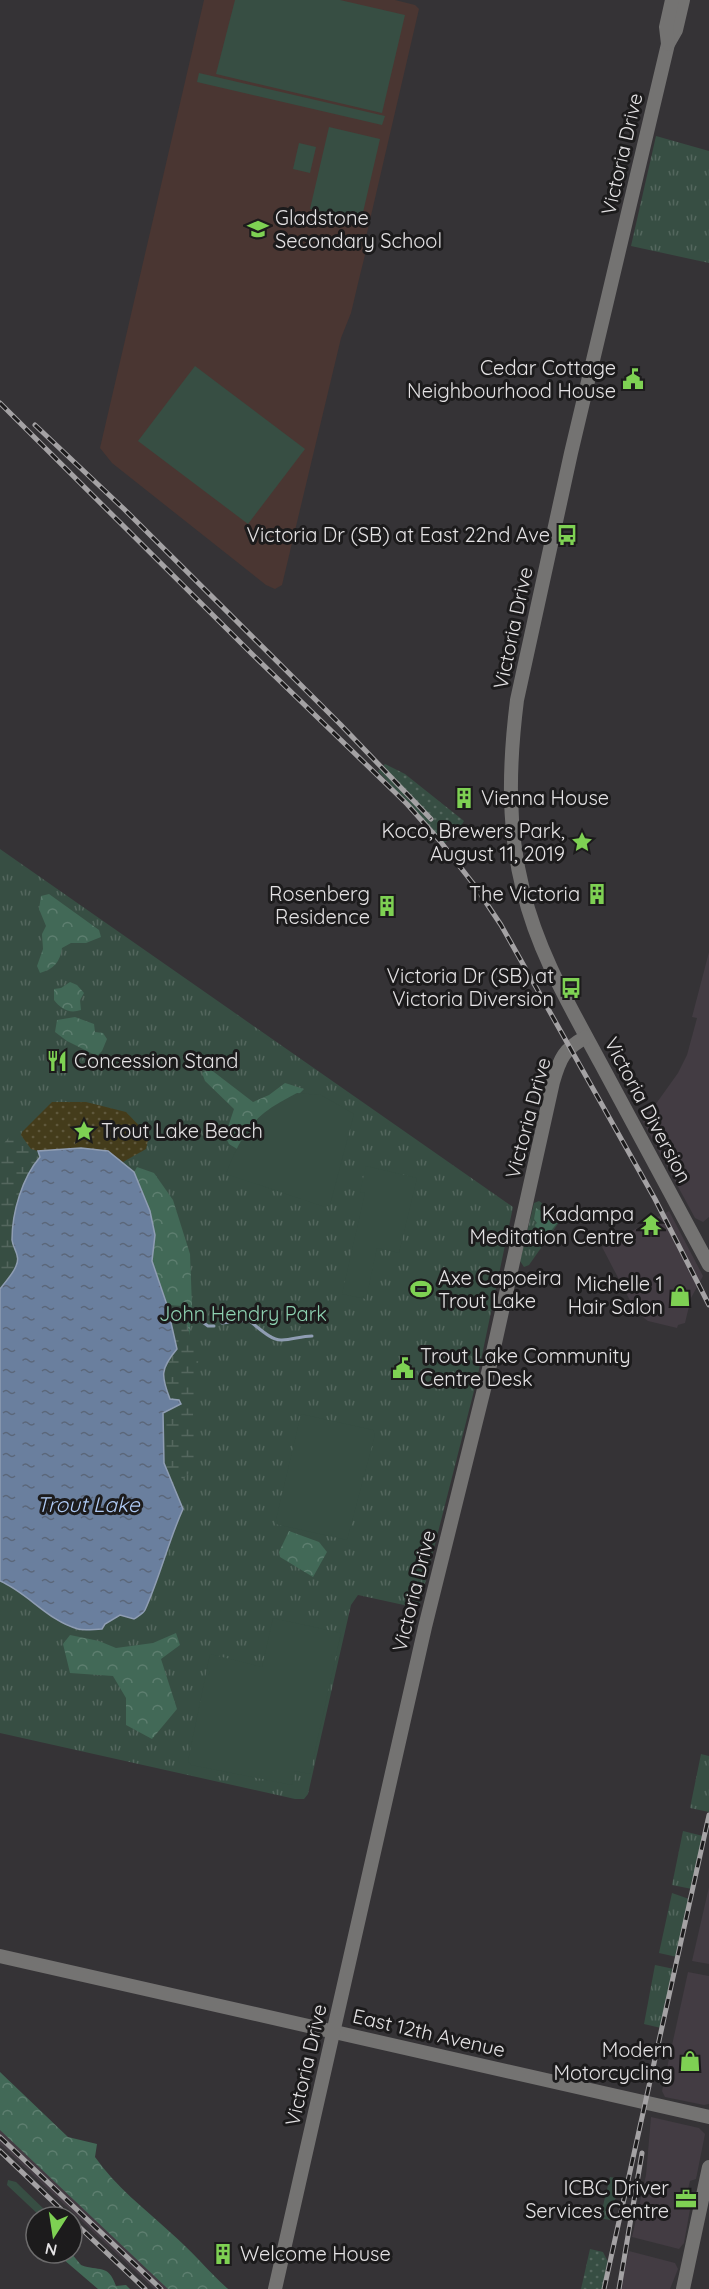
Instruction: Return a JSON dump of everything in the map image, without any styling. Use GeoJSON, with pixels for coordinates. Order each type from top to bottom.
{"type":"FeatureCollection","features":[{"type":"Feature","properties":{"kind":"street","name":"Victoria Drive"},"geometry":{"type":"LineString","coordinates":[[668,44],[666,27],[672,0]]}},
{"type":"Feature","properties":{"kind":"street","name":"Victoria Drive"},"geometry":{"type":"LineString","coordinates":[[275,2289],[429,1606],[493,1350],[553,1082],[563,1056],[573,1045],[586,1037],[550,968],[522,890],[511,805],[512,739],[517,700],[571,453],[668,44],[676,30],[683,0]]}},
{"type":"Feature","properties":{"kind":"street","name":"Victoria Diversion"},"geometry":{"type":"LineString","coordinates":[[586,1037],[709,1265]]}},
{"type":"Feature","properties":{"kind":"street","name":"East 12th Avenue"},"geometry":{"type":"LineString","coordinates":[[0,1956],[709,2117]]}},
{"type":"Feature","properties":{"kind":"street"},"geometry":{"type":"LineString","coordinates":[[683,2289],[709,2167]]}},
{"type":"Feature","properties":{"kind":"shaded area","name":"Gladstone Secondary School"},"geometry":{"type":"Polygon","coordinates":[[[204,0],[395,0],[415,5],[419,9],[363,250],[365,255],[351,313],[341,338],[282,585],[275,589],[266,585],[112,463],[100,448],[204,0]]]}},
{"type":"Feature","properties":{"kind":"shaded area"},"geometry":{"type":"Polygon","coordinates":[[[709,952],[709,1217],[703,1222],[695,1218],[643,1122],[678,1073],[687,1055],[697,1018],[692,1017],[709,952]]]}},
{"type":"Feature","properties":{"kind":"shaded area"},"geometry":{"type":"Polygon","coordinates":[[[669,1211],[703,1276],[691,1298],[685,1323],[678,1325],[677,1328],[648,1321],[636,1312],[602,1247],[669,1211]]]}},
{"type":"Feature","properties":{"kind":"shaded area"},"geometry":{"type":"Polygon","coordinates":[[[709,1887],[709,1964],[692,1961],[709,1887]]]}},
{"type":"Feature","properties":{"kind":"shaded area"},"geometry":{"type":"Polygon","coordinates":[[[688,1972],[709,1976],[709,2104],[704,2105],[665,2097],[662,2091],[688,1972]]]}},
{"type":"Feature","properties":{"kind":"shaded area"},"geometry":{"type":"Polygon","coordinates":[[[651,2117],[699,2128],[705,2134],[696,2179],[690,2181],[688,2189],[693,2193],[684,2243],[679,2249],[632,2237],[646,2175],[651,2117]]]}},
{"type":"Feature","properties":{"kind":"shaded area"},"geometry":{"type":"Polygon","coordinates":[[[0,2128],[83,2205],[65,2205],[0,2144],[0,2128]]]}},
{"type":"Feature","properties":{"kind":"shaded area"},"geometry":{"type":"Polygon","coordinates":[[[84,2206],[173,2289],[154,2289],[84,2223],[84,2206]]]}},
{"type":"Feature","properties":{"kind":"shaded area"},"geometry":{"type":"Polygon","coordinates":[[[629,2251],[675,2263],[678,2269],[670,2289],[620,2289],[629,2251]]]}},
{"type":"Feature","properties":{"kind":"green space"},"geometry":{"type":"Polygon","coordinates":[[[235,0],[340,0],[405,15],[382,113],[216,74],[235,0]]]}},
{"type":"Feature","properties":{"kind":"green space"},"geometry":{"type":"Polygon","coordinates":[[[199,73],[385,116],[382,125],[197,82],[199,73]]]}},
{"type":"Feature","properties":{"kind":"green space"},"geometry":{"type":"Polygon","coordinates":[[[329,127],[380,139],[361,221],[310,209],[329,127]]]}},
{"type":"Feature","properties":{"kind":"green space"},"geometry":{"type":"Polygon","coordinates":[[[656,136],[709,151],[709,263],[631,246],[656,136]]]}},
{"type":"Feature","properties":{"kind":"green space"},"geometry":{"type":"Polygon","coordinates":[[[299,143],[316,147],[310,173],[293,169],[299,143]]]}},
{"type":"Feature","properties":{"kind":"green space"},"geometry":{"type":"Polygon","coordinates":[[[195,366],[305,449],[248,524],[138,441],[195,366]]]}},
{"type":"Feature","properties":{"kind":"green space"},"geometry":{"type":"Polygon","coordinates":[[[385,764],[405,774],[464,821],[455,836],[444,843],[378,771],[385,764]]]}},
{"type":"Feature","properties":{"kind":"green space","name":"John Hendry Park"},"geometry":{"type":"Polygon","coordinates":[[[0,849],[513,1207],[477,1379],[420,1603],[413,1607],[358,1595],[351,1605],[308,1794],[304,1799],[295,1799],[0,1733],[0,849]]]}},
{"type":"Feature","properties":{"kind":"green space"},"geometry":{"type":"Polygon","coordinates":[[[49,894],[99,930],[101,937],[86,943],[71,943],[62,948],[56,964],[40,973],[37,966],[43,949],[42,934],[46,926],[39,909],[41,896],[49,894]]]}},
{"type":"Feature","properties":{"kind":"green space"},"geometry":{"type":"Polygon","coordinates":[[[70,982],[77,985],[84,993],[80,1000],[81,1010],[66,1010],[54,1000],[54,989],[61,988],[70,982]]]}},
{"type":"Feature","properties":{"kind":"green space"},"geometry":{"type":"Polygon","coordinates":[[[75,1017],[94,1024],[95,1032],[103,1033],[107,1039],[97,1056],[67,1041],[55,1032],[57,1020],[75,1017]]]}},
{"type":"Feature","properties":{"kind":"green space"},"geometry":{"type":"Polygon","coordinates":[[[210,1069],[253,1102],[269,1095],[285,1083],[304,1089],[242,1152],[229,1144],[225,1136],[234,1109],[205,1081],[202,1073],[210,1069]]]}},
{"type":"Feature","properties":{"kind":"green space"},"geometry":{"type":"Polygon","coordinates":[[[297,1093],[321,1095],[354,1114],[330,1205],[325,1207],[226,1174],[246,1133],[257,1119],[297,1093]]]}},
{"type":"Feature","properties":{"kind":"green space"},"geometry":{"type":"Polygon","coordinates":[[[21,1135],[31,1149],[38,1151],[40,1157],[30,1169],[12,1242],[18,1255],[17,1265],[0,1289],[0,1148],[10,1136],[21,1135]]]}},
{"type":"Feature","properties":{"kind":"green space"},"geometry":{"type":"Polygon","coordinates":[[[366,1166],[417,1178],[399,1253],[377,1248],[366,1299],[342,1294],[365,1193],[360,1192],[366,1166]]]}},
{"type":"Feature","properties":{"kind":"green space"},"geometry":{"type":"Polygon","coordinates":[[[137,1167],[154,1173],[173,1200],[190,1254],[192,1306],[186,1374],[144,1262],[122,1194],[137,1167]]]}},
{"type":"Feature","properties":{"kind":"green space"},"geometry":{"type":"Polygon","coordinates":[[[539,1201],[562,1218],[529,1265],[524,1267],[520,1261],[534,1203],[539,1201]]]}},
{"type":"Feature","properties":{"kind":"green space"},"geometry":{"type":"Polygon","coordinates":[[[536,1208],[546,1214],[545,1218],[547,1219],[548,1215],[558,1222],[549,1233],[541,1237],[539,1243],[535,1242],[533,1235],[538,1235],[535,1225],[537,1223],[534,1219],[536,1208]]]}},
{"type":"Feature","properties":{"kind":"green space"},"geometry":{"type":"Polygon","coordinates":[[[167,1305],[183,1306],[190,1336],[199,1353],[193,1413],[196,1466],[174,1488],[164,1463],[163,1413],[170,1399],[164,1373],[167,1362],[177,1349],[167,1305]]]}},
{"type":"Feature","properties":{"kind":"green space"},"geometry":{"type":"Polygon","coordinates":[[[301,1414],[373,1430],[375,1435],[347,1540],[275,1524],[301,1414]]]}},
{"type":"Feature","properties":{"kind":"green space"},"geometry":{"type":"Polygon","coordinates":[[[289,1531],[319,1542],[327,1552],[313,1577],[280,1557],[279,1552],[289,1531]]]}},
{"type":"Feature","properties":{"kind":"green space"},"geometry":{"type":"Polygon","coordinates":[[[273,1618],[341,1633],[310,1774],[295,1771],[292,1785],[191,1765],[188,1761],[210,1654],[262,1667],[273,1618]]]}},
{"type":"Feature","properties":{"kind":"green space"},"geometry":{"type":"Polygon","coordinates":[[[176,1633],[180,1645],[161,1659],[177,1709],[152,1739],[126,1725],[126,1698],[113,1676],[70,1673],[63,1644],[70,1635],[99,1641],[116,1648],[153,1643],[176,1633]]]}},
{"type":"Feature","properties":{"kind":"green space"},"geometry":{"type":"Polygon","coordinates":[[[701,1754],[709,1756],[709,1812],[690,1808],[701,1754]]]}},
{"type":"Feature","properties":{"kind":"green space"},"geometry":{"type":"Polygon","coordinates":[[[683,1831],[703,1836],[692,1889],[672,1885],[683,1831]]]}},
{"type":"Feature","properties":{"kind":"green space"},"geometry":{"type":"Polygon","coordinates":[[[672,1893],[689,1899],[677,1957],[659,1953],[672,1893]]]}},
{"type":"Feature","properties":{"kind":"green space"},"geometry":{"type":"Polygon","coordinates":[[[655,1965],[674,1969],[661,2028],[644,2024],[655,1965]]]}},
{"type":"Feature","properties":{"kind":"green space"},"geometry":{"type":"Polygon","coordinates":[[[0,2072],[68,2137],[97,2144],[95,2157],[112,2178],[186,2246],[228,2289],[168,2289],[84,2210],[84,2205],[79,2205],[0,2130],[0,2072]]]}},
{"type":"Feature","properties":{"kind":"green space"},"geometry":{"type":"Polygon","coordinates":[[[610,2177],[620,2179],[610,2220],[600,2218],[610,2177]]]}},
{"type":"Feature","properties":{"kind":"green space"},"geometry":{"type":"Polygon","coordinates":[[[8,2180],[16,2182],[40,2205],[28,2205],[7,2185],[8,2180]]]}},
{"type":"Feature","properties":{"kind":"green space"},"geometry":{"type":"Polygon","coordinates":[[[590,2249],[603,2252],[608,2262],[602,2289],[581,2289],[590,2249]]]}},
{"type":"Feature","properties":{"kind":"green space"},"geometry":{"type":"Polygon","coordinates":[[[70,2265],[81,2265],[106,2271],[116,2286],[126,2285],[130,2289],[98,2289],[70,2265]]]}},
{"type":"Feature","properties":{"kind":"sand","name":"Trout Lake Beach"},"geometry":{"type":"Polygon","coordinates":[[[52,1102],[86,1102],[126,1112],[149,1136],[146,1149],[123,1162],[108,1151],[81,1148],[38,1151],[31,1149],[21,1135],[22,1132],[52,1102]]]}},
{"type":"Feature","properties":{"kind":"water","name":"Trout Lake"},"geometry":{"type":"Polygon","coordinates":[[[81,1148],[108,1151],[134,1172],[150,1211],[155,1235],[152,1261],[167,1305],[177,1349],[167,1362],[164,1378],[170,1399],[179,1400],[181,1404],[163,1413],[164,1463],[183,1509],[142,1614],[134,1619],[120,1615],[105,1624],[102,1629],[87,1630],[78,1629],[57,1620],[20,1592],[0,1581],[0,1289],[13,1272],[17,1262],[12,1240],[14,1218],[23,1185],[40,1157],[38,1151],[81,1148]]]}},
{"type":"Feature","properties":{"kind":"waterway"},"geometry":{"type":"LineString","coordinates":[[186,1317],[195,1318]]}},
{"type":"Feature","properties":{"kind":"waterway"},"geometry":{"type":"LineString","coordinates":[[197,1318],[208,1326],[214,1326]]}},
{"type":"Feature","properties":{"kind":"waterway"},"geometry":{"type":"LineString","coordinates":[[222,1323],[248,1320],[278,1340],[312,1336]]}},
{"type":"Feature","properties":{"kind":"railway"},"geometry":{"type":"LineString","coordinates":[[0,403],[252,654],[407,804],[440,841],[475,886],[501,925],[655,1199],[709,1305]]}},
{"type":"Feature","properties":{"kind":"railway"},"geometry":{"type":"LineString","coordinates":[[35,425],[124,509],[340,724],[431,819]]}},
{"type":"Feature","properties":{"kind":"railway"},"geometry":{"type":"LineString","coordinates":[[604,2289],[709,1815]]}},
{"type":"Feature","properties":{"kind":"railway"},"geometry":{"type":"LineString","coordinates":[[0,2137],[161,2289]]}},
{"type":"Feature","properties":{"kind":"railway"},"geometry":{"type":"LineString","coordinates":[[0,2151],[56,2205]]}},
{"type":"Feature","properties":{"kind":"railway"},"geometry":{"type":"LineString","coordinates":[[619,2289],[642,2153]]}},
{"type":"Feature","properties":{"kind":"railway"},"geometry":{"type":"LineString","coordinates":[[84,2231],[145,2289]]}},
{"type":"Feature","properties":{"kind":"place","name":"Gladstone Secondary School"},"geometry":{"type":"Point","coordinates":[258,229]}},
{"type":"Feature","properties":{"kind":"place","name":"Cedar Cottage Neighbourhood House"},"geometry":{"type":"Point","coordinates":[633,379]}},
{"type":"Feature","properties":{"kind":"place","name":"Victoria Dr (SB) at East 22nd Ave"},"geometry":{"type":"Point","coordinates":[567,535]}},
{"type":"Feature","properties":{"kind":"place","name":"Vienna House"},"geometry":{"type":"Point","coordinates":[464,798]}},
{"type":"Feature","properties":{"kind":"place","name":"Koco, Brewers Park, August 11, 2019"},"geometry":{"type":"Point","coordinates":[582,842]}},
{"type":"Feature","properties":{"kind":"place","name":"The Victoria"},"geometry":{"type":"Point","coordinates":[597,894]}},
{"type":"Feature","properties":{"kind":"place","name":"Rosenberg Residence"},"geometry":{"type":"Point","coordinates":[387,906]}},
{"type":"Feature","properties":{"kind":"place","name":"Victoria Dr (SB) at Victoria Diversion"},"geometry":{"type":"Point","coordinates":[571,988]}},
{"type":"Feature","properties":{"kind":"place","name":"Concession Stand"},"geometry":{"type":"Point","coordinates":[57,1061]}},
{"type":"Feature","properties":{"kind":"place","name":"Trout Lake Beach"},"geometry":{"type":"Point","coordinates":[84,1131]}},
{"type":"Feature","properties":{"kind":"place","name":"Kadampa Meditation Centre"},"geometry":{"type":"Point","coordinates":[651,1225]}},
{"type":"Feature","properties":{"kind":"place","name":"Axe Capoeira Trout Lake"},"geometry":{"type":"Point","coordinates":[421,1289]}},
{"type":"Feature","properties":{"kind":"place","name":"Michelle 1 Hair Salon"},"geometry":{"type":"Point","coordinates":[680,1296]}},
{"type":"Feature","properties":{"kind":"place","name":"Trout Lake Community Centre Desk"},"geometry":{"type":"Point","coordinates":[403,1368]}},
{"type":"Feature","properties":{"kind":"place","name":"Modern Motorcycling"},"geometry":{"type":"Point","coordinates":[690,2061]}},
{"type":"Feature","properties":{"kind":"place","name":"ICBC Driver Services Centre"},"geometry":{"type":"Point","coordinates":[686,2199]}},
{"type":"Feature","properties":{"kind":"place","name":"Welcome House"},"geometry":{"type":"Point","coordinates":[223,2254]}}]}
